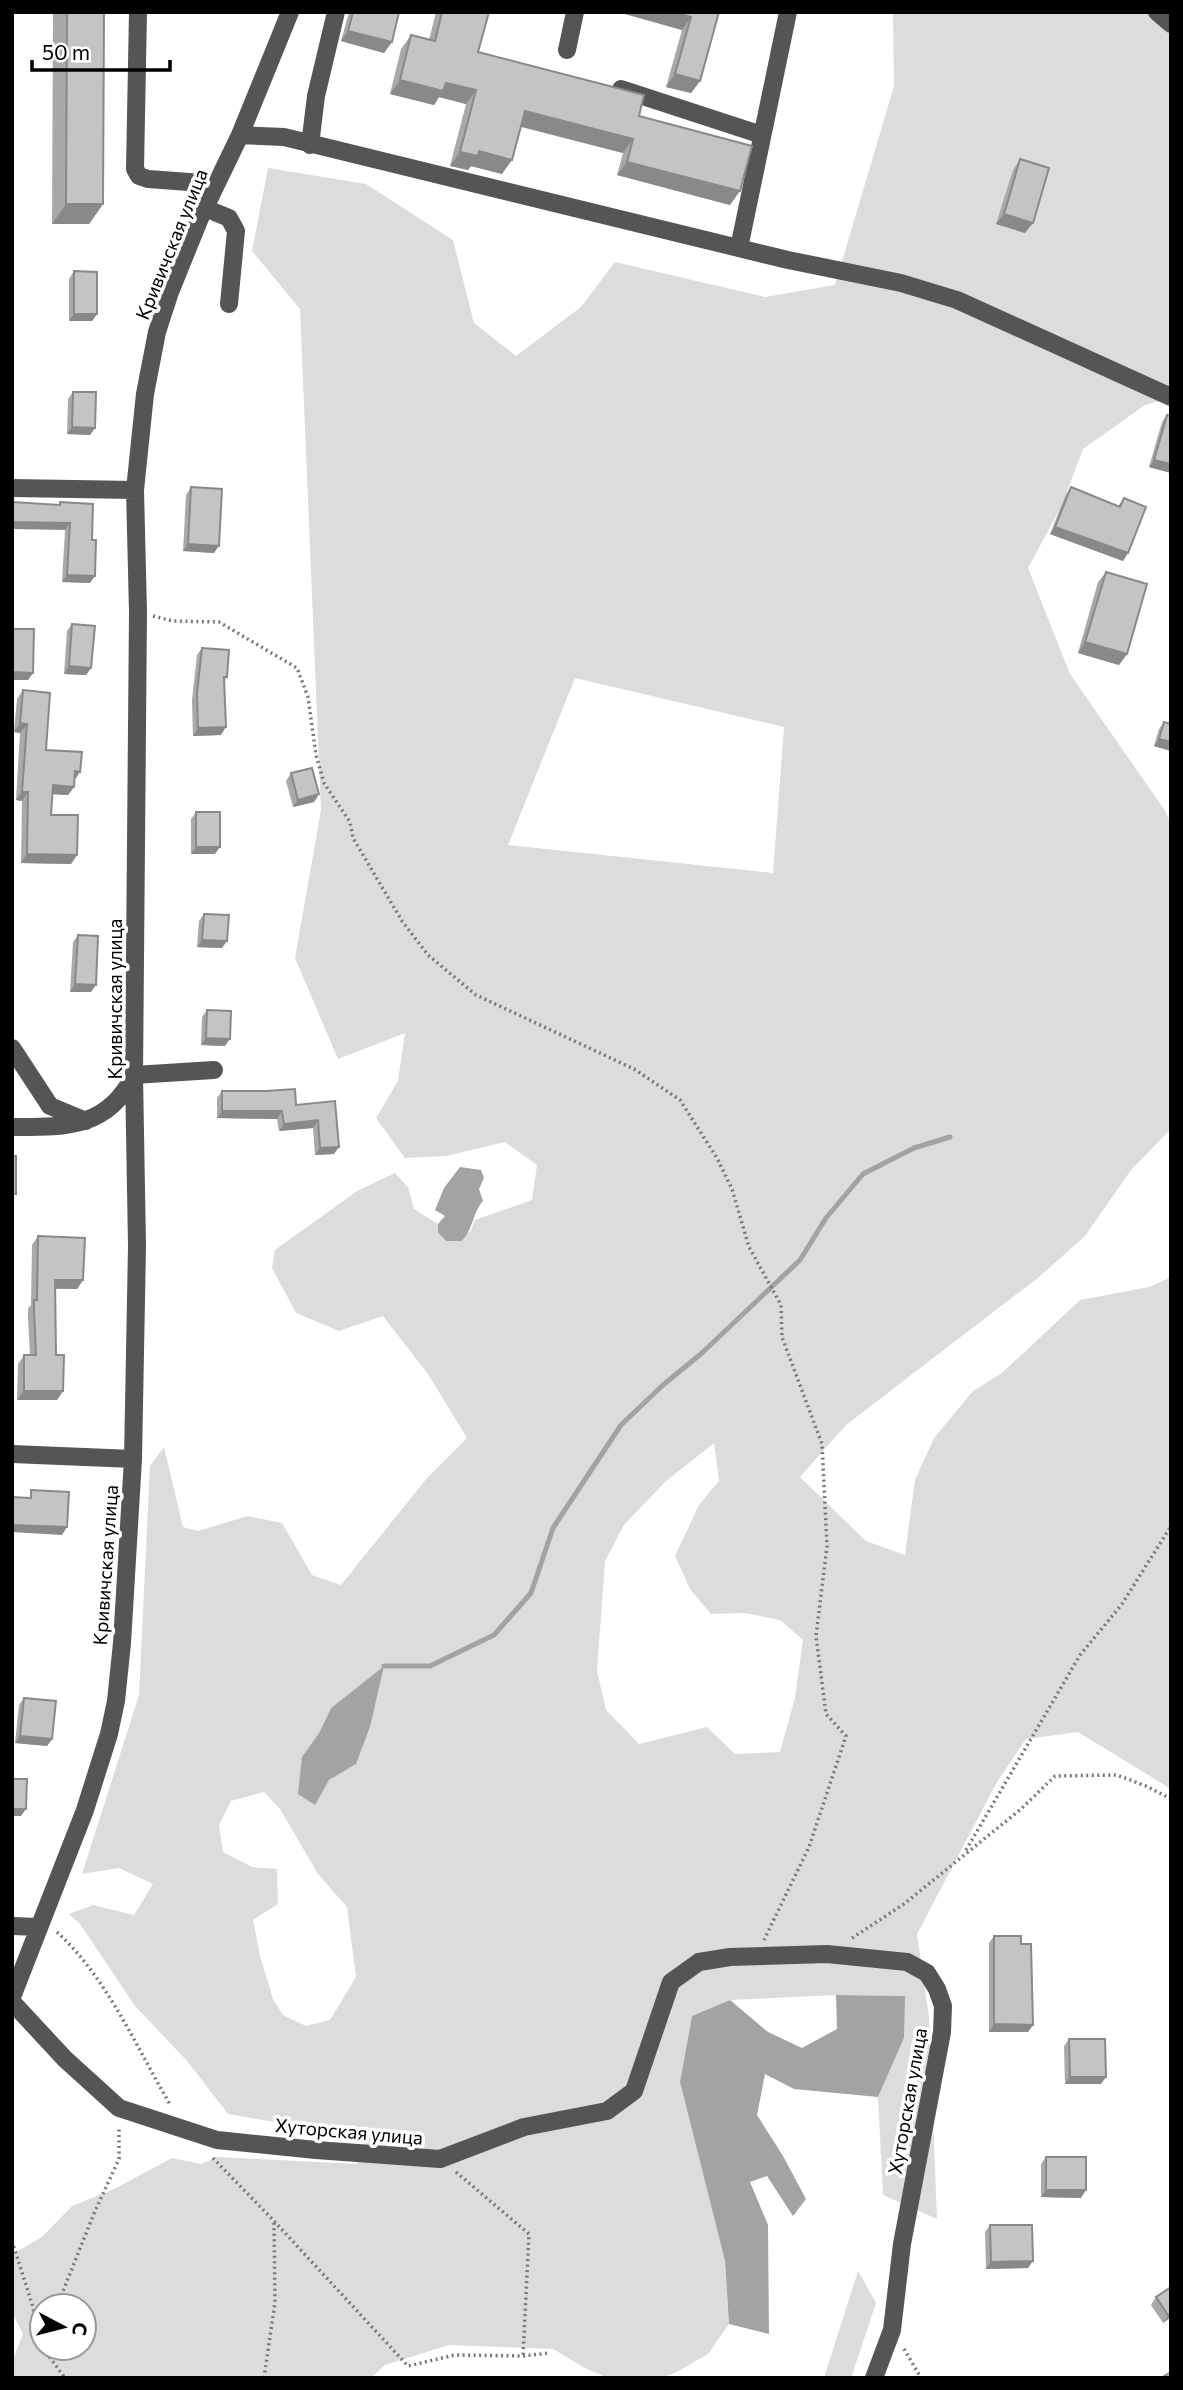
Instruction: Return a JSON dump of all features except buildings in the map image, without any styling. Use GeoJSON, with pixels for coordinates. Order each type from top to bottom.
{"type":"FeatureCollection","features":[{"type":"Feature","properties":{"kind":"street"},"geometry":{"type":"LineString","coordinates":[[138,12],[135,169],[139,176],[148,179],[216,184]]}},
{"type":"Feature","properties":{"kind":"street","name":"Кривичская улица"},"geometry":{"type":"LineString","coordinates":[[12,1999],[85,1810],[116,1701],[122,1643],[133,1459],[136,1246],[134,1075],[138,612],[135,490],[145,394],[157,332],[170,292],[205,208],[240,135],[290,12]]}},
{"type":"Feature","properties":{"kind":"street"},"geometry":{"type":"LineString","coordinates":[[310,145],[316,96],[336,12]]}},
{"type":"Feature","properties":{"kind":"street"},"geometry":{"type":"LineString","coordinates":[[566,50],[575,12]]}},
{"type":"Feature","properties":{"kind":"street"},"geometry":{"type":"LineString","coordinates":[[739,248],[788,12]]}},
{"type":"Feature","properties":{"kind":"street"},"geometry":{"type":"LineString","coordinates":[[1157,12],[1171,24]]}},
{"type":"Feature","properties":{"kind":"street"},"geometry":{"type":"LineString","coordinates":[[621,89],[762,135]]}},
{"type":"Feature","properties":{"kind":"street"},"geometry":{"type":"LineString","coordinates":[[240,135],[284,137],[739,248],[901,283],[957,300],[1171,397]]}},
{"type":"Feature","properties":{"kind":"street"},"geometry":{"type":"LineString","coordinates":[[205,208],[229,218],[236,231],[229,303]]}},
{"type":"Feature","properties":{"kind":"street"},"geometry":{"type":"LineString","coordinates":[[12,488],[135,490]]}},
{"type":"Feature","properties":{"kind":"street"},"geometry":{"type":"LineString","coordinates":[[12,1048],[50,1106],[86,1121]]}},
{"type":"Feature","properties":{"kind":"street"},"geometry":{"type":"LineString","coordinates":[[12,1127],[65,1126],[86,1121],[118,1100],[134,1075],[214,1070]]}},
{"type":"Feature","properties":{"kind":"street"},"geometry":{"type":"LineString","coordinates":[[12,1454],[133,1459]]}},
{"type":"Feature","properties":{"kind":"street"},"geometry":{"type":"LineString","coordinates":[[12,1926],[40,1922]]}},
{"type":"Feature","properties":{"kind":"street","name":"Хуторская улица"},"geometry":{"type":"LineString","coordinates":[[12,1999],[65,2059],[119,2108],[218,2140],[440,2159],[524,2127],[607,2111],[634,2091],[671,1982],[699,1962],[760,1955],[827,1954],[907,1962],[927,1973],[937,1989],[943,2006],[942,2032],[902,2244],[892,2330],[874,2378]]}},
{"type":"Feature","properties":{"kind":"path"},"geometry":{"type":"LineString","coordinates":[[138,612],[173,621],[219,622],[297,668],[308,696],[316,755],[324,783],[350,822],[353,838],[402,921],[428,955],[476,995],[634,1069],[680,1100],[717,1158],[732,1189],[749,1247],[781,1306],[782,1337],[822,1444],[827,1546],[816,1636],[826,1714],[846,1736],[809,1847],[765,1935],[760,1955]]}},
{"type":"Feature","properties":{"kind":"path"},"geometry":{"type":"LineString","coordinates":[[965,1852],[1080,1655],[1122,1604],[1171,1526]]}},
{"type":"Feature","properties":{"kind":"path"},"geometry":{"type":"LineString","coordinates":[[827,1954],[904,1904],[1021,1809],[1055,1776],[1116,1775],[1171,1799]]}},
{"type":"Feature","properties":{"kind":"path"},"geometry":{"type":"LineString","coordinates":[[40,1922],[78,1951],[119,2012],[145,2063],[185,2129]]}},
{"type":"Feature","properties":{"kind":"path"},"geometry":{"type":"LineString","coordinates":[[63,2292],[119,2159],[119,2108]]}},
{"type":"Feature","properties":{"kind":"path"},"geometry":{"type":"LineString","coordinates":[[212,2157],[408,2366],[455,2355],[523,2356],[550,2353]]}},
{"type":"Feature","properties":{"kind":"path"},"geometry":{"type":"LineString","coordinates":[[440,2159],[529,2234],[523,2356]]}},
{"type":"Feature","properties":{"kind":"path"},"geometry":{"type":"LineString","coordinates":[[264,2378],[275,2302],[274,2221]]}},
{"type":"Feature","properties":{"kind":"path"},"geometry":{"type":"LineString","coordinates":[[12,2241],[28,2292]]}},
{"type":"Feature","properties":{"kind":"path"},"geometry":{"type":"LineString","coordinates":[[892,2330],[921,2378]]}},
{"type":"Feature","properties":{"kind":"path"},"geometry":{"type":"LineString","coordinates":[[54,2362],[65,2378]]}},
{"type":"Feature","properties":{"kind":"shaded area"},"geometry":{"type":"Polygon","coordinates":[[[893,12],[1171,12],[1171,398],[1145,405],[1083,449],[1061,507],[1028,568],[1070,674],[1166,812],[1171,826],[1171,1129],[1131,1170],[1085,1236],[1039,1277],[846,1425],[800,1477],[866,1541],[905,1555],[915,1480],[934,1438],[973,1391],[1002,1373],[1080,1300],[1149,1287],[1171,1277],[1171,1789],[1078,1732],[1026,1739],[997,1782],[917,1934],[929,2017],[937,2219],[883,2195],[878,2097],[904,2038],[904,1996],[836,1995],[730,2000],[692,2016],[680,2082],[725,2261],[729,2324],[708,2354],[675,2373],[660,2378],[608,2378],[553,2349],[449,2345],[385,2365],[371,2378],[12,2378],[12,2362],[23,2334],[12,2312],[12,2254],[42,2237],[72,2206],[114,2189],[172,2158],[201,2164],[217,2157],[357,2164],[366,2138],[228,2114],[187,2061],[135,2006],[80,1924],[69,1914],[93,1905],[134,1915],[153,1884],[119,1868],[82,1874],[139,1695],[150,1466],[164,1447],[183,1527],[198,1531],[248,1516],[282,1523],[312,1575],[341,1585],[427,1478],[467,1438],[428,1374],[383,1316],[339,1331],[296,1313],[272,1268],[275,1250],[357,1191],[395,1173],[408,1187],[414,1209],[438,1224],[438,1232],[470,1232],[475,1220],[532,1200],[537,1165],[505,1142],[446,1156],[405,1158],[376,1118],[398,1081],[405,1033],[338,1059],[295,958],[321,810],[300,309],[252,251],[268,168],[366,184],[453,240],[474,323],[516,356],[581,307],[615,262],[765,297],[835,285],[894,86],[893,12]],[[575,678],[508,845],[773,873],[784,727],[575,678]],[[714,1443],[665,1482],[624,1525],[605,1561],[597,1671],[606,1710],[639,1744],[707,1727],[735,1754],[780,1752],[795,1698],[803,1640],[780,1620],[745,1613],[711,1614],[690,1589],[675,1556],[699,1505],[719,1481],[714,1443]],[[383,1667],[331,1708],[303,1757],[329,1780],[356,1763],[370,1727],[383,1667]],[[264,1792],[231,1801],[219,1825],[223,1852],[252,1867],[277,1869],[278,1904],[253,1920],[273,1999],[283,2015],[306,2026],[330,2020],[356,1977],[347,1907],[318,1874],[280,1809],[264,1792]]]}},
{"type":"Feature","properties":{"kind":"shaded area"},"geometry":{"type":"Polygon","coordinates":[[[460,1167],[481,1170],[484,1178],[479,1189],[483,1201],[462,1241],[446,1241],[438,1232],[438,1224],[445,1216],[435,1210],[444,1188],[460,1167]]]}},
{"type":"Feature","properties":{"kind":"shaded area"},"geometry":{"type":"Polygon","coordinates":[[[384,1666],[370,1727],[356,1764],[329,1780],[315,1805],[298,1794],[302,1757],[319,1733],[331,1708],[384,1666]]]}},
{"type":"Feature","properties":{"kind":"shaded area"},"geometry":{"type":"Polygon","coordinates":[[[836,1995],[905,1996],[904,2038],[878,2097],[794,2089],[765,2074],[757,2115],[806,2199],[793,2216],[767,2176],[750,2182],[768,2225],[769,2334],[729,2324],[725,2261],[680,2082],[692,2016],[730,2000],[768,2032],[802,2048],[837,2029],[836,1995]]]}},
{"type":"Feature","properties":{"kind":"shaded area"},"geometry":{"type":"Polygon","coordinates":[[[858,2271],[876,2303],[851,2378],[824,2378],[858,2271]]]}},
{"type":"Feature","properties":{"kind":"waterway"},"geometry":{"type":"LineString","coordinates":[[384,1666],[430,1666],[494,1635],[531,1593],[553,1528],[621,1425],[800,1260],[826,1218],[863,1174],[914,1148],[950,1137]]}}]}
